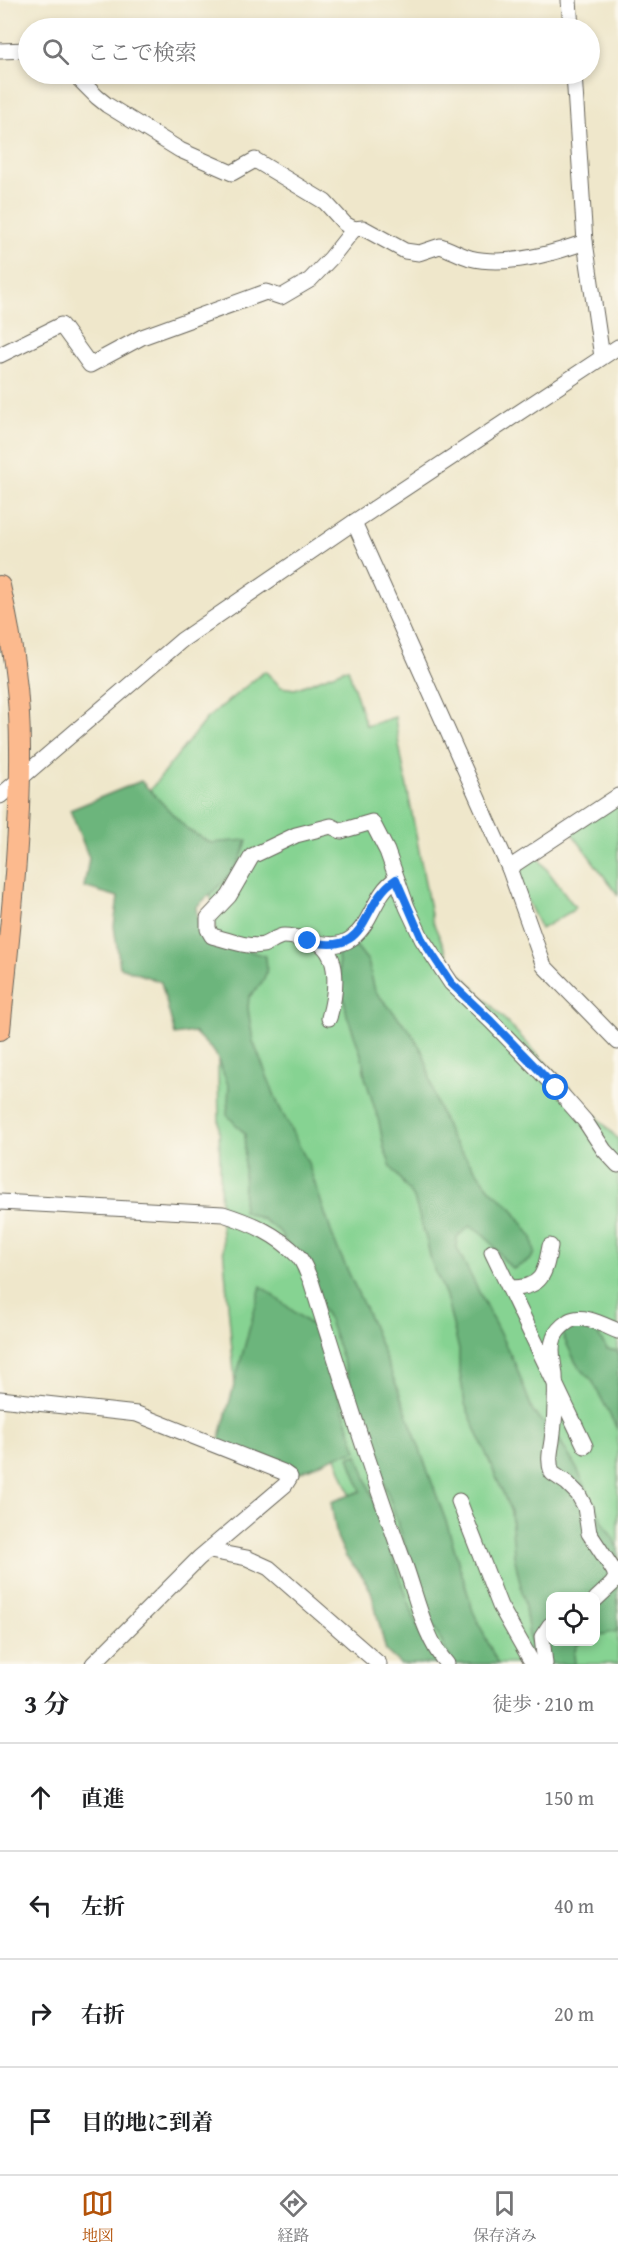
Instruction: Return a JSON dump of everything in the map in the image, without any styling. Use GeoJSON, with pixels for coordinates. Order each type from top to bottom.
{"type":"FeatureCollection","features":[{"type":"Feature","properties":{"kind":"main road"},"geometry":{"type":"LineString","coordinates":[[0,586],[16,682],[20,731],[20,780],[0,1030]]}},
{"type":"Feature","properties":{"kind":"street"},"geometry":{"type":"LineString","coordinates":[[569,0],[570,18]]}},
{"type":"Feature","properties":{"kind":"street"},"geometry":{"type":"LineString","coordinates":[[0,51],[18,50]]}},
{"type":"Feature","properties":{"kind":"street"},"geometry":{"type":"LineString","coordinates":[[84,84],[102,101],[180,150],[232,173],[255,160],[325,202],[345,224],[354,229],[363,228],[405,251],[419,253],[440,246],[471,258],[497,260],[538,257],[585,242]]}},
{"type":"Feature","properties":{"kind":"street"},"geometry":{"type":"LineString","coordinates":[[575,84],[585,242],[602,357]]}},
{"type":"Feature","properties":{"kind":"street"},"geometry":{"type":"LineString","coordinates":[[0,355],[61,325],[90,365],[142,337],[211,311],[266,292],[281,297],[310,280],[354,229]]}},
{"type":"Feature","properties":{"kind":"street"},"geometry":{"type":"LineString","coordinates":[[0,796],[182,640],[354,522],[618,347]]}},
{"type":"Feature","properties":{"kind":"street"},"geometry":{"type":"LineString","coordinates":[[354,522],[509,868],[544,966],[618,1042]]}},
{"type":"Feature","properties":{"kind":"street"},"geometry":{"type":"LineString","coordinates":[[509,868],[618,796]]}},
{"type":"Feature","properties":{"kind":"street"},"geometry":{"type":"LineString","coordinates":[[329,1018],[333,998],[333,961],[329,950],[322,945],[283,936],[261,945],[238,943],[212,936],[208,929],[208,918],[229,896],[252,856],[296,835],[331,826],[341,831],[372,822],[387,851],[396,879],[422,939],[451,983],[556,1088],[585,1121],[604,1150],[618,1165]]}},
{"type":"Feature","properties":{"kind":"street"},"geometry":{"type":"LineString","coordinates":[[322,945],[351,939],[363,927],[380,893],[396,879]]}},
{"type":"Feature","properties":{"kind":"street"},"geometry":{"type":"LineString","coordinates":[[0,1202],[223,1214],[252,1224],[275,1237],[299,1257],[311,1281],[380,1499],[424,1621],[441,1657],[447,1664]]}},
{"type":"Feature","properties":{"kind":"street"},"geometry":{"type":"LineString","coordinates":[[511,1288],[524,1288],[543,1277],[549,1246]]}},
{"type":"Feature","properties":{"kind":"street"},"geometry":{"type":"LineString","coordinates":[[492,1252],[585,1446]]}},
{"type":"Feature","properties":{"kind":"street"},"geometry":{"type":"LineString","coordinates":[[600,1595],[616,1578],[614,1570],[589,1533],[585,1507],[578,1494],[552,1473],[549,1456],[555,1384],[553,1340],[558,1331],[571,1320],[584,1318],[618,1331]]}},
{"type":"Feature","properties":{"kind":"street"},"geometry":{"type":"LineString","coordinates":[[0,1399],[137,1414],[283,1472],[290,1478],[285,1485],[210,1551],[199,1558],[93,1664]]}},
{"type":"Feature","properties":{"kind":"street"},"geometry":{"type":"LineString","coordinates":[[459,1501],[500,1606],[534,1664]]}},
{"type":"Feature","properties":{"kind":"street"},"geometry":{"type":"LineString","coordinates":[[210,1551],[247,1558],[269,1568],[379,1664]]}},
{"type":"Feature","properties":{"kind":"street"},"geometry":{"type":"LineString","coordinates":[[545,1664],[542,1637],[546,1631]]}},
{"type":"Feature","properties":{"kind":"green space"},"geometry":{"type":"Polygon","coordinates":[[[348,668],[366,726],[395,717],[432,920],[451,963],[618,1139],[618,1664],[428,1664],[385,1586],[330,1441],[239,1430],[221,1224],[215,916],[206,875],[150,790],[206,719],[265,671],[281,687],[295,689],[348,668]]]}},
{"type":"Feature","properties":{"kind":"green space"},"geometry":{"type":"Polygon","coordinates":[[[141,781],[188,830],[211,843],[247,840],[234,869],[196,907],[198,922],[206,938],[265,956],[266,973],[258,988],[249,997],[248,1008],[253,1041],[279,1106],[308,1163],[335,1243],[369,1317],[401,1397],[447,1524],[473,1611],[498,1664],[455,1664],[447,1653],[430,1618],[329,1320],[280,1232],[262,1219],[243,1211],[245,1134],[227,1115],[229,1087],[215,1053],[194,1032],[175,1035],[161,982],[120,967],[114,926],[118,897],[84,887],[89,858],[70,810],[141,781]]]}},
{"type":"Feature","properties":{"kind":"green space"},"geometry":{"type":"Polygon","coordinates":[[[618,800],[618,895],[571,832],[618,800]]]}},
{"type":"Feature","properties":{"kind":"green space"},"geometry":{"type":"Polygon","coordinates":[[[536,855],[575,907],[541,929],[514,870],[536,855]]]}},
{"type":"Feature","properties":{"kind":"green space"},"geometry":{"type":"Polygon","coordinates":[[[348,946],[357,947],[368,961],[375,991],[410,1031],[424,1054],[436,1102],[451,1138],[491,1190],[512,1208],[532,1237],[535,1253],[530,1260],[513,1269],[484,1235],[470,1226],[457,1237],[457,1248],[516,1366],[533,1412],[559,1439],[618,1547],[618,1631],[600,1635],[600,1592],[546,1592],[546,1646],[577,1646],[574,1654],[575,1664],[533,1664],[524,1601],[514,1555],[511,1512],[465,1404],[459,1369],[459,1350],[446,1296],[431,1261],[414,1198],[391,1167],[384,1148],[362,1057],[347,1015],[338,954],[348,946]]]}},
{"type":"Feature","properties":{"kind":"green space"},"geometry":{"type":"Polygon","coordinates":[[[261,1286],[316,1329],[357,1451],[339,1455],[296,1474],[218,1444],[261,1286]]]}},
{"type":"Feature","properties":{"kind":"green space"},"geometry":{"type":"Polygon","coordinates":[[[571,1323],[595,1330],[607,1349],[618,1351],[618,1431],[593,1382],[576,1363],[561,1332],[571,1323]]]}},
{"type":"Feature","properties":{"kind":"green space"},"geometry":{"type":"Polygon","coordinates":[[[358,1455],[419,1632],[437,1664],[400,1664],[386,1651],[371,1591],[361,1574],[346,1557],[337,1537],[331,1502],[361,1491],[349,1457],[358,1455]]]}},
{"type":"Feature","properties":{"kind":"route"},"geometry":{"type":"LineString","coordinates":[[308,941],[322,945],[351,939],[363,927],[380,893],[396,879],[422,939],[451,983],[556,1088]]}}]}
